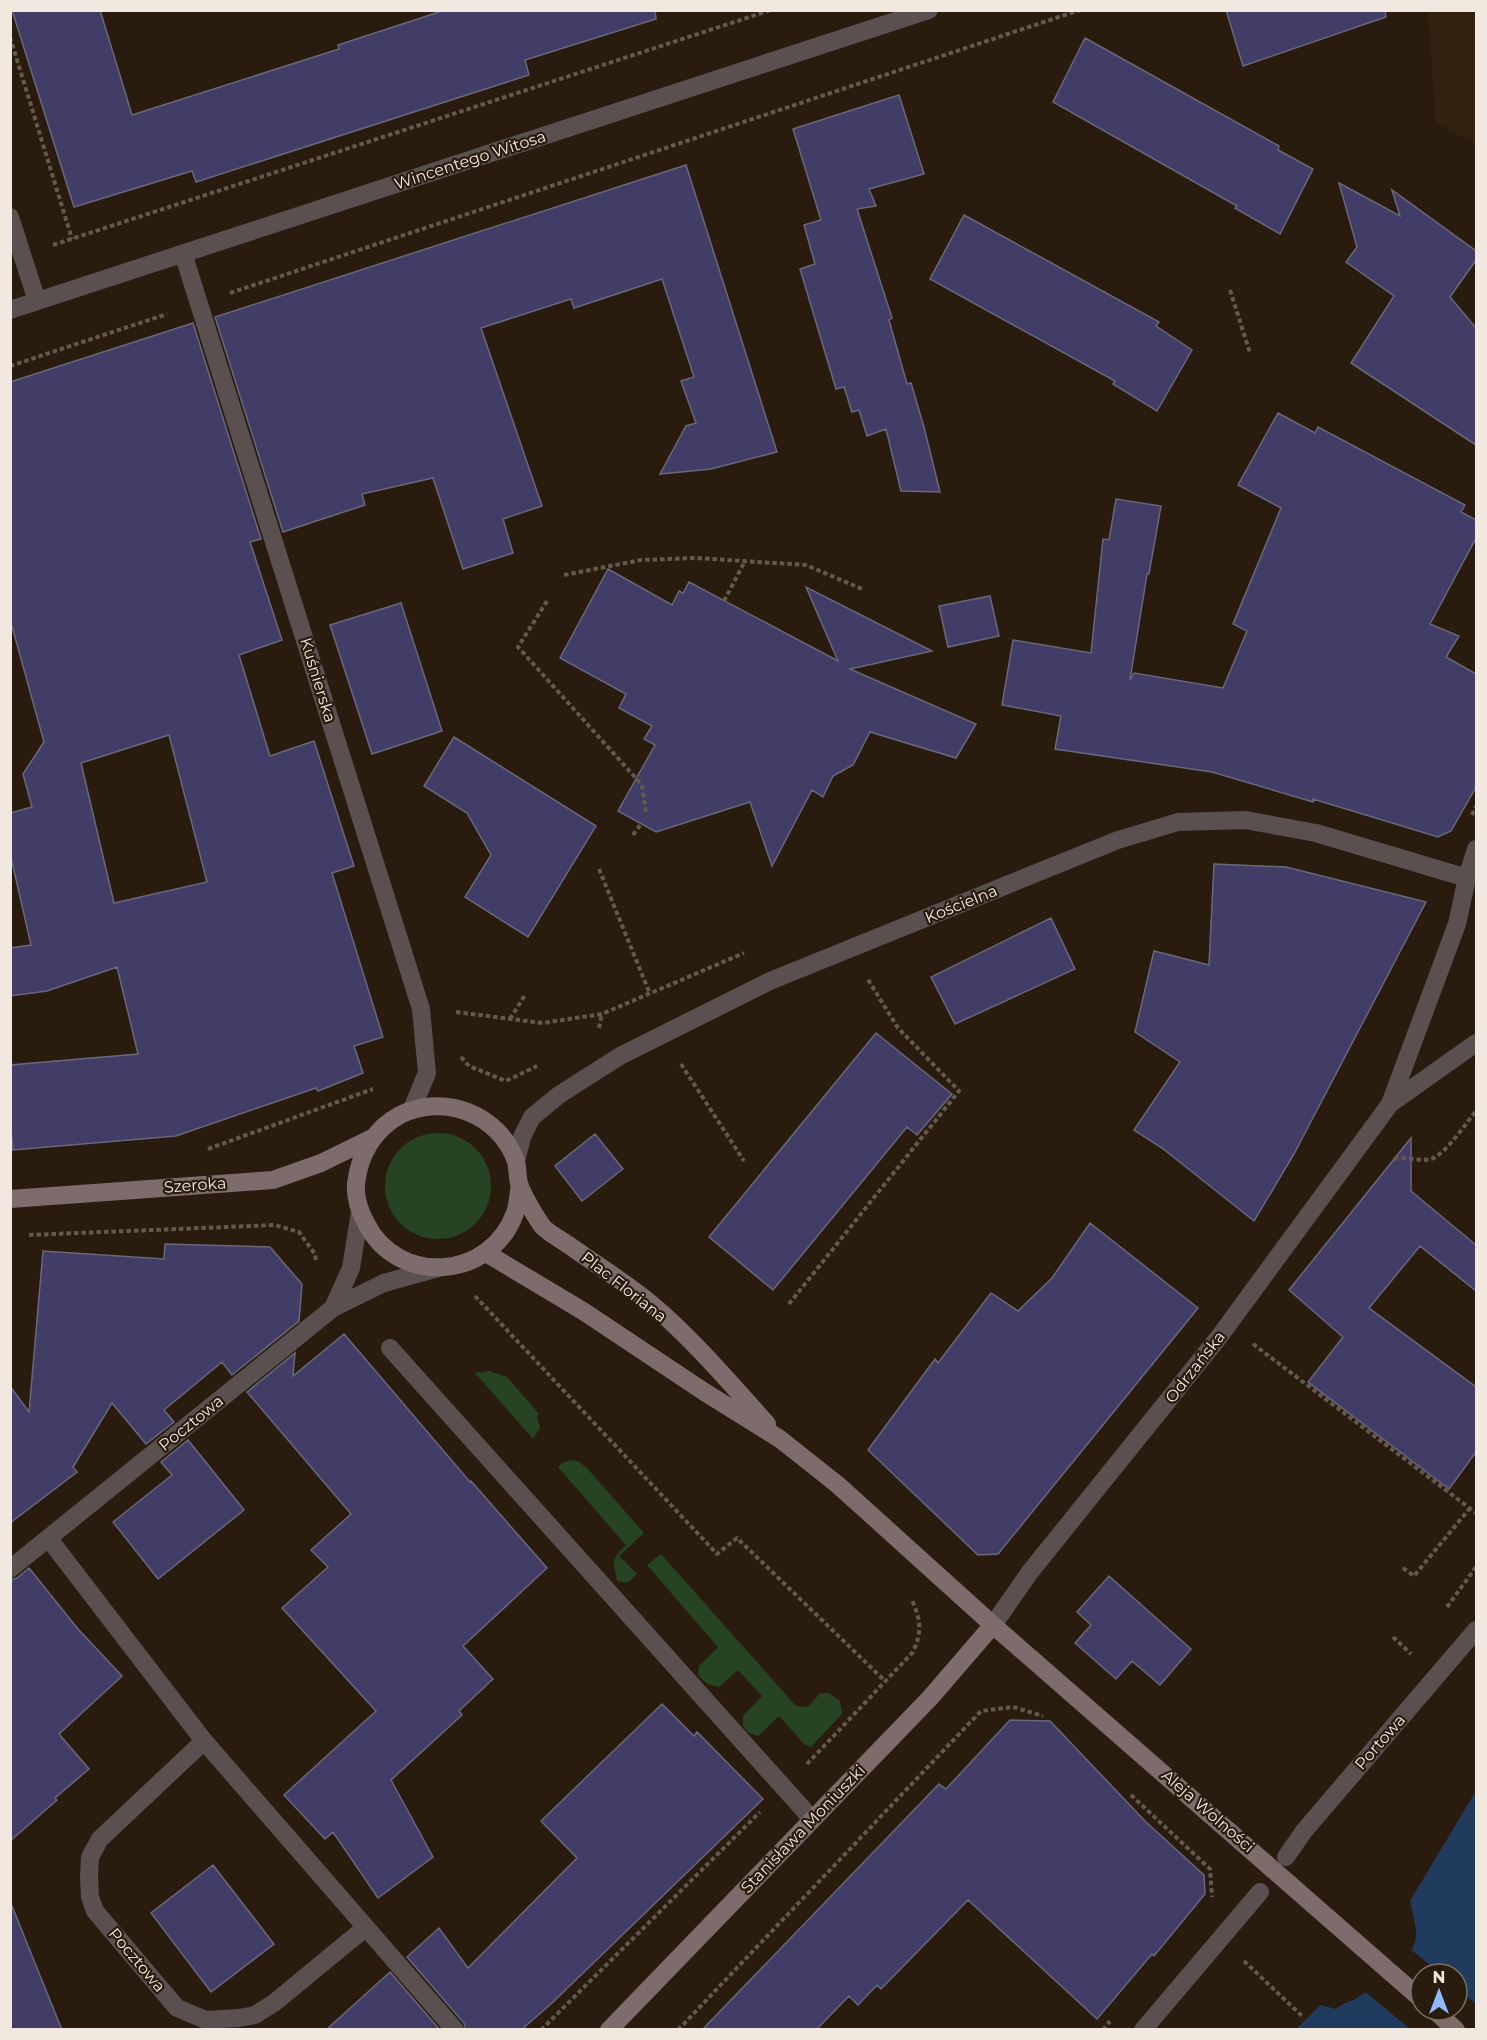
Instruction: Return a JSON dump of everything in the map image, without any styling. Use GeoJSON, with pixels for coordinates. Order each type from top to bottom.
{"type":"FeatureCollection","features":[{"type":"Feature","properties":{"kind":"street","name":"Wincentego Witosa"},"geometry":{"type":"LineString","coordinates":[[10,310],[929,10]]}},
{"type":"Feature","properties":{"kind":"street"},"geometry":{"type":"LineString","coordinates":[[10,217],[37,301]]}},
{"type":"Feature","properties":{"kind":"street","name":"Kuśnierska"},"geometry":{"type":"LineString","coordinates":[[183,254],[421,1009],[427,1073],[412,1109]]}},
{"type":"Feature","properties":{"kind":"street","name":"Kościelna"},"geometry":{"type":"LineString","coordinates":[[516,1161],[522,1137],[532,1117],[559,1095],[630,1051],[770,981],[1118,840],[1178,822],[1245,820],[1316,833],[1467,878]]}},
{"type":"Feature","properties":{"kind":"street","name":"Odrzańska"},"geometry":{"type":"LineString","coordinates":[[993,1625],[1030,1572],[1219,1337],[1390,1104],[1457,924],[1476,849]]}},
{"type":"Feature","properties":{"kind":"street","name":"Odrzańska"},"geometry":{"type":"LineString","coordinates":[[1390,1104],[1476,1043]]}},
{"type":"Feature","properties":{"kind":"street"},"geometry":{"type":"LineString","coordinates":[[438,1105],[463,1109],[486,1120],[504,1138],[516,1161],[520,1186],[516,1212],[504,1235],[486,1253],[463,1264],[438,1269],[412,1264],[390,1253],[372,1235],[360,1212],[356,1186],[360,1161],[372,1138],[390,1120],[412,1109],[438,1105]]}},
{"type":"Feature","properties":{"kind":"street","name":"Szeroka"},"geometry":{"type":"LineString","coordinates":[[10,1199],[273,1180],[321,1163],[372,1138]]}},
{"type":"Feature","properties":{"kind":"street","name":"Plac Floriana"},"geometry":{"type":"LineString","coordinates":[[520,1186],[543,1227],[651,1304],[716,1366],[780,1439]]}},
{"type":"Feature","properties":{"kind":"street","name":"Pocztowa"},"geometry":{"type":"LineString","coordinates":[[333,1308],[351,1268],[360,1212]]}},
{"type":"Feature","properties":{"kind":"street","name":"Plac Floriana"},"geometry":{"type":"LineString","coordinates":[[486,1253],[583,1311],[780,1439],[838,1485],[993,1625]]}},
{"type":"Feature","properties":{"kind":"street","name":"Pocztowa"},"geometry":{"type":"LineString","coordinates":[[10,1569],[333,1308],[384,1283],[438,1269]]}},
{"type":"Feature","properties":{"kind":"street"},"geometry":{"type":"LineString","coordinates":[[390,1348],[813,1819]]}},
{"type":"Feature","properties":{"kind":"street"},"geometry":{"type":"LineString","coordinates":[[49,1539],[204,1741],[455,2030]]}},
{"type":"Feature","properties":{"kind":"street","name":"Stanisława Moniuszki"},"geometry":{"type":"LineString","coordinates":[[609,2030],[930,1698],[993,1625]]}},
{"type":"Feature","properties":{"kind":"street","name":"Aleja Wolności"},"geometry":{"type":"LineString","coordinates":[[993,1625],[1409,1989]]}},
{"type":"Feature","properties":{"kind":"street","name":"Portowa"},"geometry":{"type":"LineString","coordinates":[[1286,1857],[1304,1831],[1476,1630]]}},
{"type":"Feature","properties":{"kind":"street","name":"Pocztowa"},"geometry":{"type":"LineString","coordinates":[[204,1741],[100,1839],[90,1857],[90,1897],[95,1911],[177,2008],[206,2020],[255,2015],[274,2003],[365,1928]]}},
{"type":"Feature","properties":{"kind":"street"},"geometry":{"type":"LineString","coordinates":[[1143,2030],[1260,1892]]}},
{"type":"Feature","properties":{"kind":"path"},"geometry":{"type":"LineString","coordinates":[[22,255],[771,10]]}},
{"type":"Feature","properties":{"kind":"path"},"geometry":{"type":"LineString","coordinates":[[10,366],[1080,10]]}},
{"type":"Feature","properties":{"kind":"path"},"geometry":{"type":"LineString","coordinates":[[10,37],[72,239]]}},
{"type":"Feature","properties":{"kind":"path"},"geometry":{"type":"LineString","coordinates":[[1230,290],[1250,353]]}},
{"type":"Feature","properties":{"kind":"path"},"geometry":{"type":"LineString","coordinates":[[564,575],[641,561],[696,558],[806,565],[862,589]]}},
{"type":"Feature","properties":{"kind":"path"},"geometry":{"type":"LineString","coordinates":[[724,601],[745,561]]}},
{"type":"Feature","properties":{"kind":"path"},"geometry":{"type":"LineString","coordinates":[[547,601],[518,647],[642,785],[646,813]]}},
{"type":"Feature","properties":{"kind":"path"},"geometry":{"type":"LineString","coordinates":[[1467,823],[1476,806]]}},
{"type":"Feature","properties":{"kind":"path"},"geometry":{"type":"LineString","coordinates":[[633,835],[641,824]]}},
{"type":"Feature","properties":{"kind":"path"},"geometry":{"type":"LineString","coordinates":[[599,869],[650,994]]}},
{"type":"Feature","properties":{"kind":"path"},"geometry":{"type":"LineString","coordinates":[[446,1011],[543,1023],[602,1014],[747,951]]}},
{"type":"Feature","properties":{"kind":"path"},"geometry":{"type":"LineString","coordinates":[[789,1304],[959,1092],[898,1028],[865,975]]}},
{"type":"Feature","properties":{"kind":"path"},"geometry":{"type":"LineString","coordinates":[[510,1019],[525,995]]}},
{"type":"Feature","properties":{"kind":"path"},"geometry":{"type":"LineString","coordinates":[[598,1030],[602,1014]]}},
{"type":"Feature","properties":{"kind":"path"},"geometry":{"type":"LineString","coordinates":[[459,1053],[469,1066],[506,1080],[538,1066]]}},
{"type":"Feature","properties":{"kind":"path"},"geometry":{"type":"LineString","coordinates":[[677,1058],[744,1161]]}},
{"type":"Feature","properties":{"kind":"path"},"geometry":{"type":"LineString","coordinates":[[202,1151],[378,1087]]}},
{"type":"Feature","properties":{"kind":"path"},"geometry":{"type":"LineString","coordinates":[[1390,1160],[1404,1156],[1431,1159],[1444,1150],[1476,1111]]}},
{"type":"Feature","properties":{"kind":"path"},"geometry":{"type":"LineString","coordinates":[[22,1235],[274,1225],[299,1232],[315,1254],[317,1264]]}},
{"type":"Feature","properties":{"kind":"path"},"geometry":{"type":"LineString","coordinates":[[475,1296],[717,1554],[737,1538],[885,1681]]}},
{"type":"Feature","properties":{"kind":"path"},"geometry":{"type":"LineString","coordinates":[[1250,1342],[1476,1513]]}},
{"type":"Feature","properties":{"kind":"path"},"geometry":{"type":"LineString","coordinates":[[1403,1568],[1414,1576],[1470,1508]]}},
{"type":"Feature","properties":{"kind":"path"},"geometry":{"type":"LineString","coordinates":[[1445,1611],[1476,1566]]}},
{"type":"Feature","properties":{"kind":"path"},"geometry":{"type":"LineString","coordinates":[[1393,1636],[1413,1655]]}},
{"type":"Feature","properties":{"kind":"path"},"geometry":{"type":"LineString","coordinates":[[678,2030],[981,1711],[1013,1707],[1049,1718]]}},
{"type":"Feature","properties":{"kind":"path"},"geometry":{"type":"LineString","coordinates":[[1126,1790],[1210,1869],[1212,1898]]}},
{"type":"Feature","properties":{"kind":"path"},"geometry":{"type":"LineString","coordinates":[[541,2030],[619,1951]]}},
{"type":"Feature","properties":{"kind":"path"},"geometry":{"type":"LineString","coordinates":[[1241,1958],[1302,2016]]}},
{"type":"Feature","properties":{"kind":"path"},"geometry":{"type":"LineString","coordinates":[[1103,2030],[1110,2021]]}},
{"type":"Feature","properties":{"kind":"shaded area"},"geometry":{"type":"Polygon","coordinates":[[[1428,11],[1476,11],[1476,144],[1436,123],[1428,11]]]}},
{"type":"Feature","properties":{"kind":"green space"},"geometry":{"type":"Polygon","coordinates":[[[438,1133],[458,1137],[475,1149],[487,1166],[491,1186],[487,1206],[475,1223],[458,1235],[438,1239],[418,1235],[401,1223],[389,1206],[385,1186],[389,1166],[401,1149],[418,1137],[438,1133]]]}},
{"type":"Feature","properties":{"kind":"green space"},"geometry":{"type":"Polygon","coordinates":[[[489,1371],[507,1377],[539,1414],[537,1416],[540,1428],[533,1439],[475,1373],[489,1371]]]}},
{"type":"Feature","properties":{"kind":"green space"},"geometry":{"type":"Polygon","coordinates":[[[571,1460],[578,1461],[587,1468],[644,1533],[619,1556],[637,1574],[627,1583],[617,1581],[614,1565],[615,1558],[626,1545],[558,1467],[571,1460]]]}},
{"type":"Feature","properties":{"kind":"green space"},"geometry":{"type":"Polygon","coordinates":[[[661,1554],[796,1706],[808,1707],[820,1693],[829,1693],[840,1701],[842,1714],[811,1747],[805,1745],[779,1716],[758,1736],[749,1733],[743,1726],[743,1716],[762,1696],[738,1670],[719,1687],[707,1684],[698,1675],[699,1666],[718,1647],[647,1565],[661,1554]]]}},
{"type":"Feature","properties":{"kind":"water"},"geometry":{"type":"Polygon","coordinates":[[[1476,1791],[1476,2011],[1469,2019],[1469,1962],[1409,1962],[1409,2022],[1467,2022],[1461,2029],[1295,2030],[1320,2005],[1336,2009],[1357,1998],[1392,1973],[1401,1965],[1413,1947],[1416,1937],[1410,1901],[1476,1791]]]}},
{"type":"Feature","properties":{"kind":"pier"},"geometry":{"type":"Polygon","coordinates":[[[1409,1948],[1426,1962],[1409,1962],[1409,2022],[1469,2022],[1469,1998],[1476,2004],[1476,2016],[1465,2030],[1410,2029],[1363,1990],[1387,1975],[1409,1948]]]}},
{"type":"Feature","properties":{"kind":"building"},"geometry":{"type":"Polygon","coordinates":[[[12,10],[100,10],[132,115],[339,49],[338,45],[445,10],[655,10],[656,19],[525,60],[529,75],[196,182],[192,171],[74,207],[12,10]]]}},
{"type":"Feature","properties":{"kind":"building"},"geometry":{"type":"Polygon","coordinates":[[[1226,10],[1385,10],[1386,17],[1243,66],[1226,10]]]}},
{"type":"Feature","properties":{"kind":"building"},"geometry":{"type":"Polygon","coordinates":[[[1085,38],[1279,146],[1278,150],[1313,169],[1280,234],[1235,208],[1237,206],[1053,102],[1085,38]]]}},
{"type":"Feature","properties":{"kind":"building"},"geometry":{"type":"Polygon","coordinates":[[[899,95],[924,174],[869,189],[876,206],[857,209],[892,318],[889,320],[907,384],[911,383],[924,427],[940,492],[901,491],[886,429],[867,436],[859,410],[852,412],[844,387],[836,389],[800,269],[815,264],[804,225],[821,220],[793,129],[899,95]]]}},
{"type":"Feature","properties":{"kind":"building"},"geometry":{"type":"Polygon","coordinates":[[[686,165],[777,452],[711,469],[660,474],[686,426],[696,423],[681,381],[694,377],[662,279],[574,308],[571,299],[481,328],[542,506],[503,519],[513,553],[463,569],[433,478],[362,494],[365,505],[283,532],[215,317],[686,165]]]}},
{"type":"Feature","properties":{"kind":"building"},"geometry":{"type":"Polygon","coordinates":[[[1339,183],[1400,216],[1392,190],[1476,251],[1476,260],[1450,297],[1476,328],[1476,445],[1351,363],[1394,296],[1346,262],[1357,247],[1339,183]]]}},
{"type":"Feature","properties":{"kind":"building"},"geometry":{"type":"Polygon","coordinates":[[[964,215],[1159,322],[1156,326],[1192,350],[1157,411],[1113,384],[1115,381],[930,279],[964,215]]]}},
{"type":"Feature","properties":{"kind":"building"},"geometry":{"type":"Polygon","coordinates":[[[193,323],[261,539],[250,542],[282,640],[239,655],[270,756],[314,741],[354,866],[332,873],[383,1037],[354,1046],[363,1073],[318,1091],[316,1088],[176,1136],[13,1150],[10,1119],[10,1065],[138,1054],[117,967],[47,991],[10,996],[10,948],[31,945],[10,853],[10,813],[32,807],[23,774],[44,742],[10,619],[10,382],[193,323]],[[169,735],[81,763],[114,903],[207,882],[169,735]]]}},
{"type":"Feature","properties":{"kind":"building"},"geometry":{"type":"Polygon","coordinates":[[[1278,413],[1315,433],[1318,427],[1465,505],[1461,512],[1476,520],[1476,538],[1430,624],[1459,636],[1446,657],[1476,674],[1476,787],[1451,831],[1438,837],[1313,799],[1313,802],[1212,772],[1055,749],[1061,716],[1002,705],[1013,640],[1091,653],[1103,539],[1109,540],[1116,499],[1161,506],[1149,574],[1147,574],[1130,680],[1134,673],[1223,688],[1247,631],[1233,624],[1281,508],[1238,485],[1278,413]]]}},
{"type":"Feature","properties":{"kind":"building"},"geometry":{"type":"Polygon","coordinates":[[[608,569],[672,605],[679,591],[683,593],[689,582],[838,661],[806,587],[932,651],[850,669],[976,724],[956,758],[870,732],[853,765],[833,776],[823,797],[812,790],[772,866],[750,802],[656,832],[618,811],[655,745],[644,739],[652,726],[619,708],[626,694],[560,658],[608,569]]]}},
{"type":"Feature","properties":{"kind":"building"},"geometry":{"type":"Polygon","coordinates":[[[990,596],[999,636],[948,647],[939,606],[990,596]]]}},
{"type":"Feature","properties":{"kind":"building"},"geometry":{"type":"Polygon","coordinates":[[[401,603],[442,731],[372,754],[330,625],[401,603]]]}},
{"type":"Feature","properties":{"kind":"building"},"geometry":{"type":"Polygon","coordinates":[[[454,737],[596,826],[528,937],[465,897],[491,855],[467,813],[424,786],[454,737]]]}},
{"type":"Feature","properties":{"kind":"building"},"geometry":{"type":"Polygon","coordinates":[[[1214,864],[1286,867],[1426,902],[1294,1154],[1254,1221],[1162,1148],[1134,1130],[1180,1062],[1135,1032],[1154,951],[1209,965],[1214,864]]]}},
{"type":"Feature","properties":{"kind":"building"},"geometry":{"type":"Polygon","coordinates":[[[1051,918],[1075,969],[955,1024],[931,977],[1051,918]]]}},
{"type":"Feature","properties":{"kind":"building"},"geometry":{"type":"Polygon","coordinates":[[[876,1033],[952,1094],[917,1135],[907,1127],[773,1290],[709,1237],[876,1033]]]}},
{"type":"Feature","properties":{"kind":"building"},"geometry":{"type":"Polygon","coordinates":[[[595,1134],[623,1169],[582,1201],[555,1166],[595,1134]]]}},
{"type":"Feature","properties":{"kind":"building"},"geometry":{"type":"Polygon","coordinates":[[[1411,1138],[1411,1191],[1476,1245],[1476,1291],[1420,1246],[1369,1308],[1476,1387],[1476,1452],[1449,1489],[1308,1382],[1343,1337],[1289,1290],[1411,1138]]]}},
{"type":"Feature","properties":{"kind":"building"},"geometry":{"type":"Polygon","coordinates":[[[1090,1223],[1198,1308],[998,1554],[978,1555],[868,1450],[935,1359],[938,1363],[991,1293],[1018,1311],[1052,1278],[1090,1223]]]}},
{"type":"Feature","properties":{"kind":"building"},"geometry":{"type":"Polygon","coordinates":[[[165,1244],[270,1247],[302,1284],[299,1321],[232,1375],[222,1362],[164,1410],[174,1422],[146,1444],[112,1403],[73,1467],[77,1472],[10,1523],[10,1386],[29,1412],[43,1251],[164,1259],[165,1244]]]}},
{"type":"Feature","properties":{"kind":"building"},"geometry":{"type":"Polygon","coordinates":[[[344,1334],[470,1482],[547,1568],[463,1646],[493,1679],[459,1711],[462,1715],[391,1780],[433,1857],[378,1898],[333,1832],[325,1839],[284,1795],[376,1711],[282,1608],[328,1567],[311,1550],[351,1514],[247,1392],[295,1353],[293,1376],[344,1334]]]}},
{"type":"Feature","properties":{"kind":"building"},"geometry":{"type":"Polygon","coordinates":[[[188,1440],[244,1510],[158,1579],[113,1522],[172,1475],[161,1462],[188,1440]]]}},
{"type":"Feature","properties":{"kind":"building"},"geometry":{"type":"Polygon","coordinates":[[[29,1568],[78,1629],[122,1676],[59,1734],[89,1769],[10,1841],[10,1580],[17,1578],[29,1568]]]}},
{"type":"Feature","properties":{"kind":"building"},"geometry":{"type":"Polygon","coordinates":[[[1109,1576],[1191,1649],[1160,1685],[1132,1661],[1116,1679],[1075,1643],[1091,1625],[1077,1612],[1109,1576]]]}},
{"type":"Feature","properties":{"kind":"building"},"geometry":{"type":"Polygon","coordinates":[[[662,1704],[694,1736],[697,1732],[763,1799],[552,2003],[521,2030],[466,2030],[464,2023],[407,1957],[439,1928],[468,1968],[577,1858],[541,1821],[662,1704]]]}},
{"type":"Feature","properties":{"kind":"building"},"geometry":{"type":"Polygon","coordinates":[[[1010,1720],[1050,1721],[1145,1821],[1204,1875],[1205,1894],[1154,1956],[1152,1954],[1097,2019],[968,1900],[881,1989],[877,1985],[858,2005],[849,1996],[816,2030],[702,2030],[939,1784],[946,1789],[1010,1720]]]}},
{"type":"Feature","properties":{"kind":"building"},"geometry":{"type":"Polygon","coordinates":[[[213,1865],[274,1944],[211,1992],[151,1913],[213,1865]]]}},
{"type":"Feature","properties":{"kind":"building"},"geometry":{"type":"Polygon","coordinates":[[[10,1906],[12,1906],[62,2030],[10,2030],[10,1906]]]}},
{"type":"Feature","properties":{"kind":"building"},"geometry":{"type":"Polygon","coordinates":[[[390,1972],[440,2030],[326,2030],[390,1972]]]}}]}
